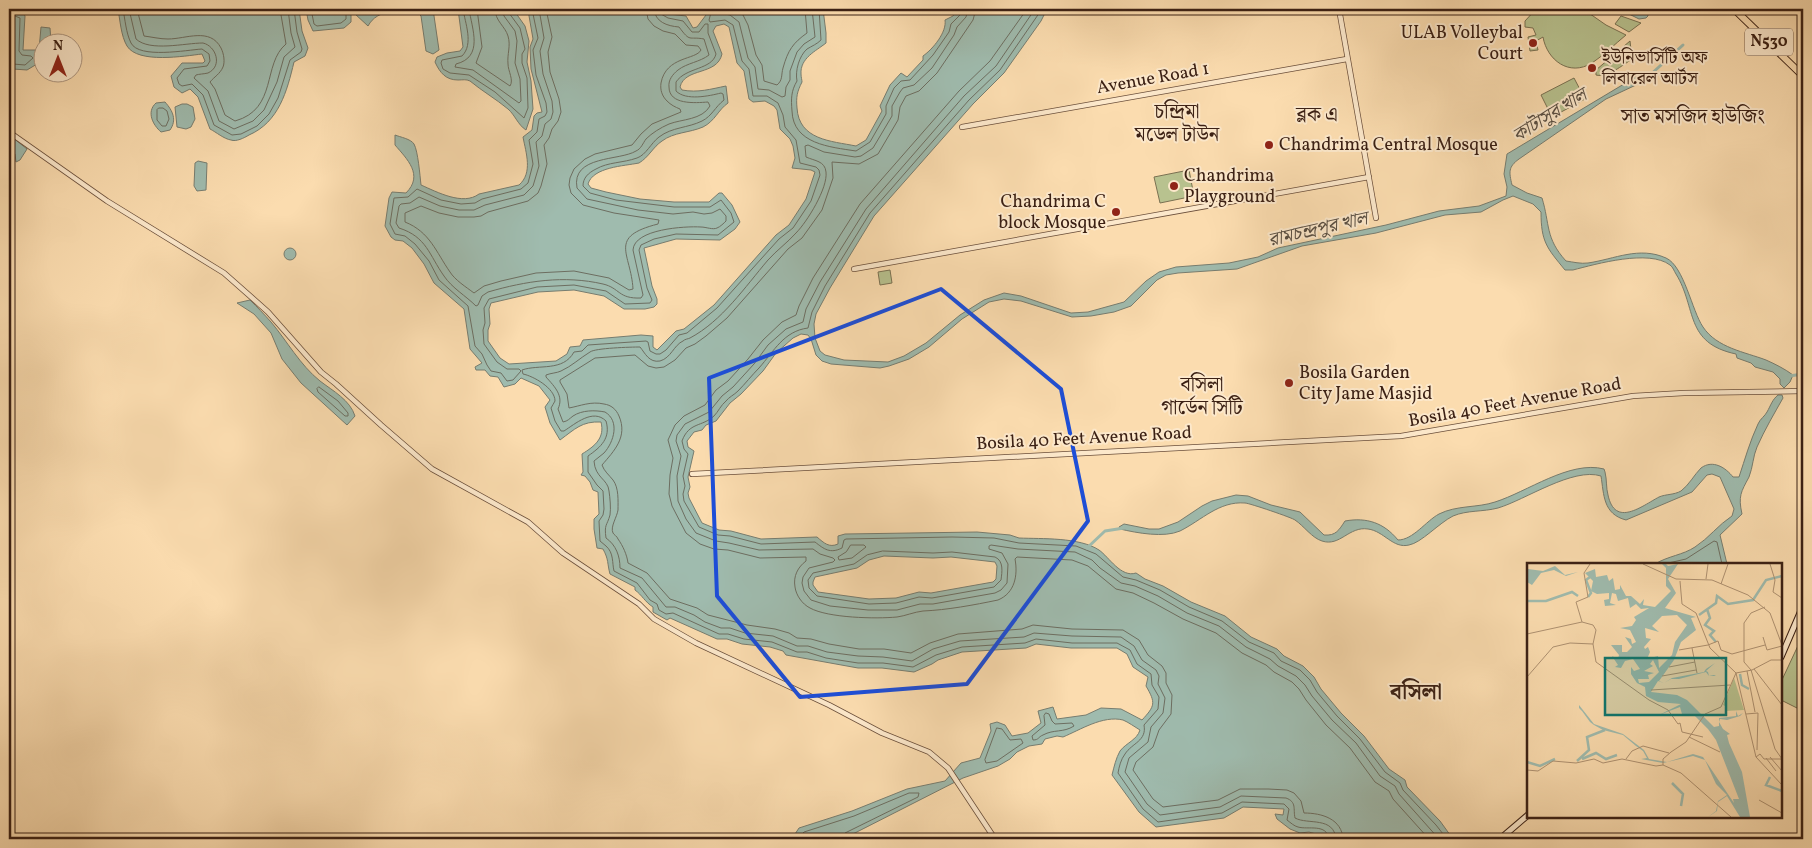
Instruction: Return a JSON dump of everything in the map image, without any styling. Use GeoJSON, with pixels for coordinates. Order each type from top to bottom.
{"type":"FeatureCollection","features":[{"type":"Feature","properties":{"kind":"highway","name":"N530"},"geometry":{"type":"LineString","coordinates":[[1734,9],[1803,76]]}},
{"type":"Feature","properties":{"kind":"main road"},"geometry":{"type":"LineString","coordinates":[[1782,655],[1803,606]]}},
{"type":"Feature","properties":{"kind":"main road"},"geometry":{"type":"LineString","coordinates":[[1500,839],[1527,816]]}},
{"type":"Feature","properties":{"kind":"street"},"geometry":{"type":"LineString","coordinates":[[1339,9],[1376,218]]}},
{"type":"Feature","properties":{"kind":"street","name":"Avenue Road 1"},"geometry":{"type":"LineString","coordinates":[[962,127],[1348,59]]}},
{"type":"Feature","properties":{"kind":"street"},"geometry":{"type":"LineString","coordinates":[[9,132],[107,201],[224,272],[268,312],[321,372],[442,476],[528,522],[563,553],[639,604],[654,619],[681,635],[829,705],[882,733],[929,752],[948,768],[995,839]]}},
{"type":"Feature","properties":{"kind":"street"},"geometry":{"type":"LineString","coordinates":[[854,269],[1368,177]]}},
{"type":"Feature","properties":{"kind":"street","name":"Bosila 40 Feet Avenue Road"},"geometry":{"type":"LineString","coordinates":[[692,474],[1401,436],[1634,396],[1684,393],[1803,391]]}},
{"type":"Feature","properties":{"kind":"highlighted area"},"geometry":{"type":"Polygon","coordinates":[[[941,289],[1061,389],[1088,521],[967,684],[800,697],[717,596],[709,378],[941,289]]]}},
{"type":"Feature","properties":{"kind":"green space"},"geometry":{"type":"Polygon","coordinates":[[[1536,9],[1583,9],[1606,25],[1626,35],[1592,63],[1583,67],[1567,67],[1560,64],[1549,53],[1543,37],[1536,41],[1538,50],[1530,51],[1528,37],[1536,35],[1533,28],[1525,27],[1525,21],[1536,9]]]}},
{"type":"Feature","properties":{"kind":"green space"},"geometry":{"type":"Polygon","coordinates":[[[1621,16],[1641,23],[1629,32],[1615,24],[1621,16]]]}},
{"type":"Feature","properties":{"kind":"green space"},"geometry":{"type":"Polygon","coordinates":[[[1630,41],[1632,59],[1610,73],[1596,75],[1596,70],[1630,41]]]}},
{"type":"Feature","properties":{"kind":"green space"},"geometry":{"type":"Polygon","coordinates":[[[1574,78],[1585,99],[1552,117],[1541,95],[1574,78]]]}},
{"type":"Feature","properties":{"kind":"green space","name":"Chandrima Playground"},"geometry":{"type":"Polygon","coordinates":[[[1189,170],[1194,196],[1160,203],[1154,177],[1189,170]]]}},
{"type":"Feature","properties":{"kind":"green space"},"geometry":{"type":"Polygon","coordinates":[[[890,270],[892,283],[880,285],[878,272],[890,270]]]}},
{"type":"Feature","properties":{"kind":"green space"},"geometry":{"type":"Polygon","coordinates":[[[1803,635],[1803,711],[1782,700],[1782,680],[1803,635]]]}},
{"type":"Feature","properties":{"kind":"water"},"geometry":{"type":"Polygon","coordinates":[[[118,9],[190,9],[192,11],[200,9],[299,9],[302,31],[308,48],[305,56],[294,62],[285,94],[275,114],[259,129],[238,140],[233,140],[210,129],[198,97],[190,89],[182,93],[174,87],[171,76],[182,63],[203,63],[205,61],[202,54],[162,58],[133,52],[123,38],[118,9]]]}},
{"type":"Feature","properties":{"kind":"water"},"geometry":{"type":"Polygon","coordinates":[[[306,9],[351,9],[351,22],[344,28],[313,31],[306,9]]]}},
{"type":"Feature","properties":{"kind":"water"},"geometry":{"type":"Polygon","coordinates":[[[356,9],[433,9],[439,50],[433,54],[426,51],[421,16],[417,12],[389,12],[377,16],[368,26],[355,14],[356,9]]]}},
{"type":"Feature","properties":{"kind":"water"},"geometry":{"type":"Polygon","coordinates":[[[458,9],[513,9],[525,26],[529,41],[527,62],[531,81],[533,109],[526,130],[508,109],[470,81],[450,79],[441,73],[437,66],[435,62],[437,57],[460,51],[463,47],[458,9]]]}},
{"type":"Feature","properties":{"kind":"water"},"geometry":{"type":"Polygon","coordinates":[[[521,9],[661,9],[669,14],[686,16],[693,28],[697,27],[706,15],[707,9],[823,9],[826,43],[806,59],[801,68],[802,82],[797,98],[799,119],[810,133],[818,137],[856,146],[866,140],[882,111],[880,106],[890,85],[901,73],[907,77],[923,60],[923,56],[935,45],[942,35],[945,20],[953,16],[958,9],[1047,9],[1041,21],[1004,73],[973,104],[874,216],[830,288],[816,314],[814,324],[815,338],[820,351],[825,355],[844,360],[888,362],[904,356],[926,343],[960,315],[984,300],[1004,293],[1021,296],[1071,313],[1088,312],[1124,302],[1146,281],[1159,272],[1176,267],[1229,263],[1258,257],[1278,248],[1386,225],[1439,211],[1479,206],[1506,196],[1507,187],[1504,174],[1507,154],[1644,72],[1653,74],[1636,85],[1606,99],[1519,159],[1510,170],[1512,185],[1542,198],[1551,238],[1566,261],[1588,263],[1637,253],[1646,253],[1666,258],[1678,270],[1699,320],[1709,334],[1724,345],[1766,360],[1793,375],[1790,382],[1784,388],[1780,384],[1780,379],[1773,372],[1755,367],[1751,363],[1737,358],[1736,354],[1719,349],[1708,342],[1694,323],[1682,287],[1673,268],[1661,260],[1649,258],[1622,259],[1573,270],[1565,270],[1546,244],[1542,231],[1541,212],[1533,204],[1513,196],[1481,212],[1445,215],[1376,233],[1302,246],[1237,269],[1166,275],[1157,280],[1131,306],[1114,312],[1072,317],[1021,301],[1004,299],[989,302],[962,319],[929,347],[909,359],[880,368],[831,364],[822,361],[816,355],[808,335],[801,334],[793,338],[776,353],[763,371],[730,403],[716,421],[706,425],[702,430],[694,432],[687,441],[688,447],[694,451],[688,477],[690,487],[688,493],[702,523],[719,530],[731,531],[761,539],[817,537],[829,545],[838,544],[838,536],[845,534],[977,532],[1010,535],[1019,538],[1071,541],[1091,546],[1099,550],[1120,570],[1131,574],[1136,573],[1191,602],[1225,616],[1251,637],[1277,649],[1284,656],[1303,666],[1314,677],[1321,689],[1341,713],[1364,736],[1389,769],[1405,780],[1407,787],[1440,821],[1453,839],[1325,839],[1323,836],[1309,832],[1300,833],[1290,829],[1277,819],[1275,814],[1283,815],[1284,809],[1243,807],[1224,818],[1156,827],[1139,812],[1112,775],[1120,751],[1140,730],[1123,720],[1115,719],[1100,721],[1063,737],[1057,736],[1045,739],[1042,744],[1029,746],[998,766],[963,778],[847,837],[837,839],[800,839],[795,834],[799,828],[852,811],[907,789],[945,781],[961,763],[980,758],[991,731],[990,724],[997,722],[1005,725],[1012,736],[1028,733],[1041,723],[1038,711],[1053,707],[1057,719],[1086,715],[1101,708],[1121,709],[1142,720],[1153,704],[1146,686],[1148,677],[1133,667],[1127,654],[1117,648],[1071,648],[1036,644],[1026,648],[962,652],[938,660],[914,672],[882,668],[858,668],[786,655],[783,651],[770,647],[717,639],[670,618],[667,620],[653,612],[653,607],[635,590],[635,587],[610,574],[603,549],[597,548],[594,529],[594,519],[599,514],[598,492],[593,490],[585,476],[581,475],[583,472],[582,454],[598,441],[602,433],[601,422],[584,424],[560,440],[550,423],[545,407],[550,400],[539,386],[521,378],[515,384],[504,387],[498,377],[490,376],[485,370],[476,370],[475,367],[482,363],[470,349],[464,309],[434,283],[424,264],[412,248],[403,241],[395,240],[391,237],[385,226],[389,198],[392,192],[406,193],[414,180],[412,168],[395,145],[395,135],[413,142],[418,158],[421,185],[450,197],[465,199],[519,185],[523,180],[527,169],[527,156],[523,137],[532,130],[534,116],[542,112],[531,69],[530,47],[533,39],[528,10],[521,9]],[[724,24],[716,26],[713,31],[722,54],[719,61],[708,69],[688,76],[680,87],[682,90],[694,91],[726,86],[728,103],[711,122],[703,127],[667,138],[659,143],[639,163],[618,166],[602,171],[591,178],[588,184],[591,188],[606,192],[640,199],[674,202],[709,202],[719,193],[722,193],[732,205],[740,222],[735,229],[720,240],[676,239],[644,248],[652,286],[657,299],[657,304],[654,307],[624,309],[604,296],[574,290],[538,292],[491,303],[489,309],[488,341],[500,358],[509,364],[556,361],[567,354],[570,347],[580,346],[583,340],[641,335],[653,336],[653,347],[657,350],[676,331],[684,329],[714,305],[776,235],[789,225],[806,199],[815,172],[792,168],[795,158],[793,146],[790,139],[780,129],[777,110],[765,101],[753,102],[749,99],[744,71],[737,63],[729,27],[724,24]],[[884,556],[869,560],[857,568],[815,577],[813,585],[818,592],[869,599],[896,598],[919,592],[931,593],[993,582],[996,579],[997,566],[995,562],[951,557],[884,556]]]}},
{"type":"Feature","properties":{"kind":"water"},"geometry":{"type":"Polygon","coordinates":[[[1619,9],[1647,9],[1648,16],[1639,19],[1619,9]]]}},
{"type":"Feature","properties":{"kind":"water"},"geometry":{"type":"Polygon","coordinates":[[[14,11],[23,12],[25,16],[23,50],[32,50],[32,67],[27,70],[13,69],[13,78],[9,81],[9,13],[14,11]]]}},
{"type":"Feature","properties":{"kind":"water"},"geometry":{"type":"Polygon","coordinates":[[[41,27],[50,28],[50,32],[41,32],[41,27]]]}},
{"type":"Feature","properties":{"kind":"water"},"geometry":{"type":"Polygon","coordinates":[[[165,102],[172,112],[174,119],[170,130],[161,132],[153,122],[151,110],[156,103],[165,102]]]}},
{"type":"Feature","properties":{"kind":"water"},"geometry":{"type":"Polygon","coordinates":[[[182,104],[193,107],[195,119],[191,127],[186,129],[177,127],[175,107],[182,104]]]}},
{"type":"Feature","properties":{"kind":"water"},"geometry":{"type":"Polygon","coordinates":[[[9,137],[12,137],[27,149],[20,160],[16,162],[15,154],[9,151],[9,137]]]}},
{"type":"Feature","properties":{"kind":"water"},"geometry":{"type":"Polygon","coordinates":[[[198,161],[207,163],[206,190],[197,191],[194,186],[195,163],[198,161]]]}},
{"type":"Feature","properties":{"kind":"water"},"geometry":{"type":"Polygon","coordinates":[[[290,248],[296,254],[290,260],[284,254],[290,248]]]}},
{"type":"Feature","properties":{"kind":"water"},"geometry":{"type":"Polygon","coordinates":[[[250,300],[271,322],[306,368],[340,396],[353,410],[355,416],[347,425],[301,383],[282,359],[271,333],[254,314],[237,303],[250,300]]]}},
{"type":"Feature","properties":{"kind":"water"},"geometry":{"type":"Polygon","coordinates":[[[1778,395],[1782,395],[1783,398],[1757,447],[1749,477],[1742,491],[1740,503],[1742,514],[1720,535],[1727,563],[1657,563],[1695,547],[1732,516],[1734,509],[1720,477],[1712,474],[1707,475],[1692,492],[1626,520],[1613,513],[1606,503],[1601,476],[1590,474],[1577,476],[1563,480],[1498,508],[1453,516],[1419,541],[1403,546],[1374,530],[1368,529],[1355,530],[1334,541],[1322,541],[1292,519],[1245,503],[1236,503],[1219,508],[1188,527],[1174,533],[1142,533],[1120,529],[1119,527],[1124,524],[1159,529],[1178,522],[1212,501],[1236,495],[1248,496],[1271,505],[1300,512],[1324,535],[1339,530],[1345,521],[1361,520],[1381,525],[1398,540],[1409,537],[1434,517],[1446,511],[1495,502],[1549,478],[1577,469],[1591,467],[1604,469],[1607,492],[1612,505],[1623,513],[1630,512],[1659,497],[1681,491],[1701,468],[1706,465],[1719,466],[1733,477],[1739,477],[1758,424],[1778,395]]]}},
{"type":"Feature","properties":{"kind":"waterway","name":"কাটাসুর খাল"},"geometry":{"type":"LineString","coordinates":[[1649,76],[1683,45]]}},
{"type":"Feature","properties":{"kind":"waterway"},"geometry":{"type":"LineString","coordinates":[[1789,376],[1803,374]]}},
{"type":"Feature","properties":{"kind":"waterway"},"geometry":{"type":"LineString","coordinates":[[1087,548],[1105,531],[1124,528]]}},
{"type":"Feature","properties":{"kind":"place","name":"ULAB Volleybal Court"},"geometry":{"type":"Point","coordinates":[1533,43]}},
{"type":"Feature","properties":{"kind":"place","name":"ইউনিভার্সিটি অফ লিবারেল আর্টস"},"geometry":{"type":"Point","coordinates":[1592,68]}},
{"type":"Feature","properties":{"kind":"place","name":"Chandrima Central Mosque"},"geometry":{"type":"Point","coordinates":[1269,145]}},
{"type":"Feature","properties":{"kind":"place","name":"Chandrima Playground"},"geometry":{"type":"Point","coordinates":[1174,186]}},
{"type":"Feature","properties":{"kind":"place","name":"Chandrima C block Mosque"},"geometry":{"type":"Point","coordinates":[1116,212]}},
{"type":"Feature","properties":{"kind":"place","name":"Bosila Garden City Jame Masjid"},"geometry":{"type":"Point","coordinates":[1289,383]}},
{"type":"Feature","properties":{"kind":"district","name":"ব্লক এ"},"geometry":{"type":"Point","coordinates":[1317,116]}},
{"type":"Feature","properties":{"kind":"district","name":"সাত মসজিদ হাউজিং"},"geometry":{"type":"Point","coordinates":[1693,118]}},
{"type":"Feature","properties":{"kind":"district","name":"চন্দ্রিমা মডেল টাউন"},"geometry":{"type":"Point","coordinates":[1177,124]}},
{"type":"Feature","properties":{"kind":"district","name":"বসিলা গার্ডেন সিটি"},"geometry":{"type":"Point","coordinates":[1202,398]}},
{"type":"Feature","properties":{"kind":"district","name":"বসিলা"},"geometry":{"type":"Point","coordinates":[1416,693]}},
{"type":"Feature","properties":{"kind":"water label","name":"রামচন্দ্রপুর খাল"},"geometry":{"type":"Point","coordinates":[1318,230]}}]}
